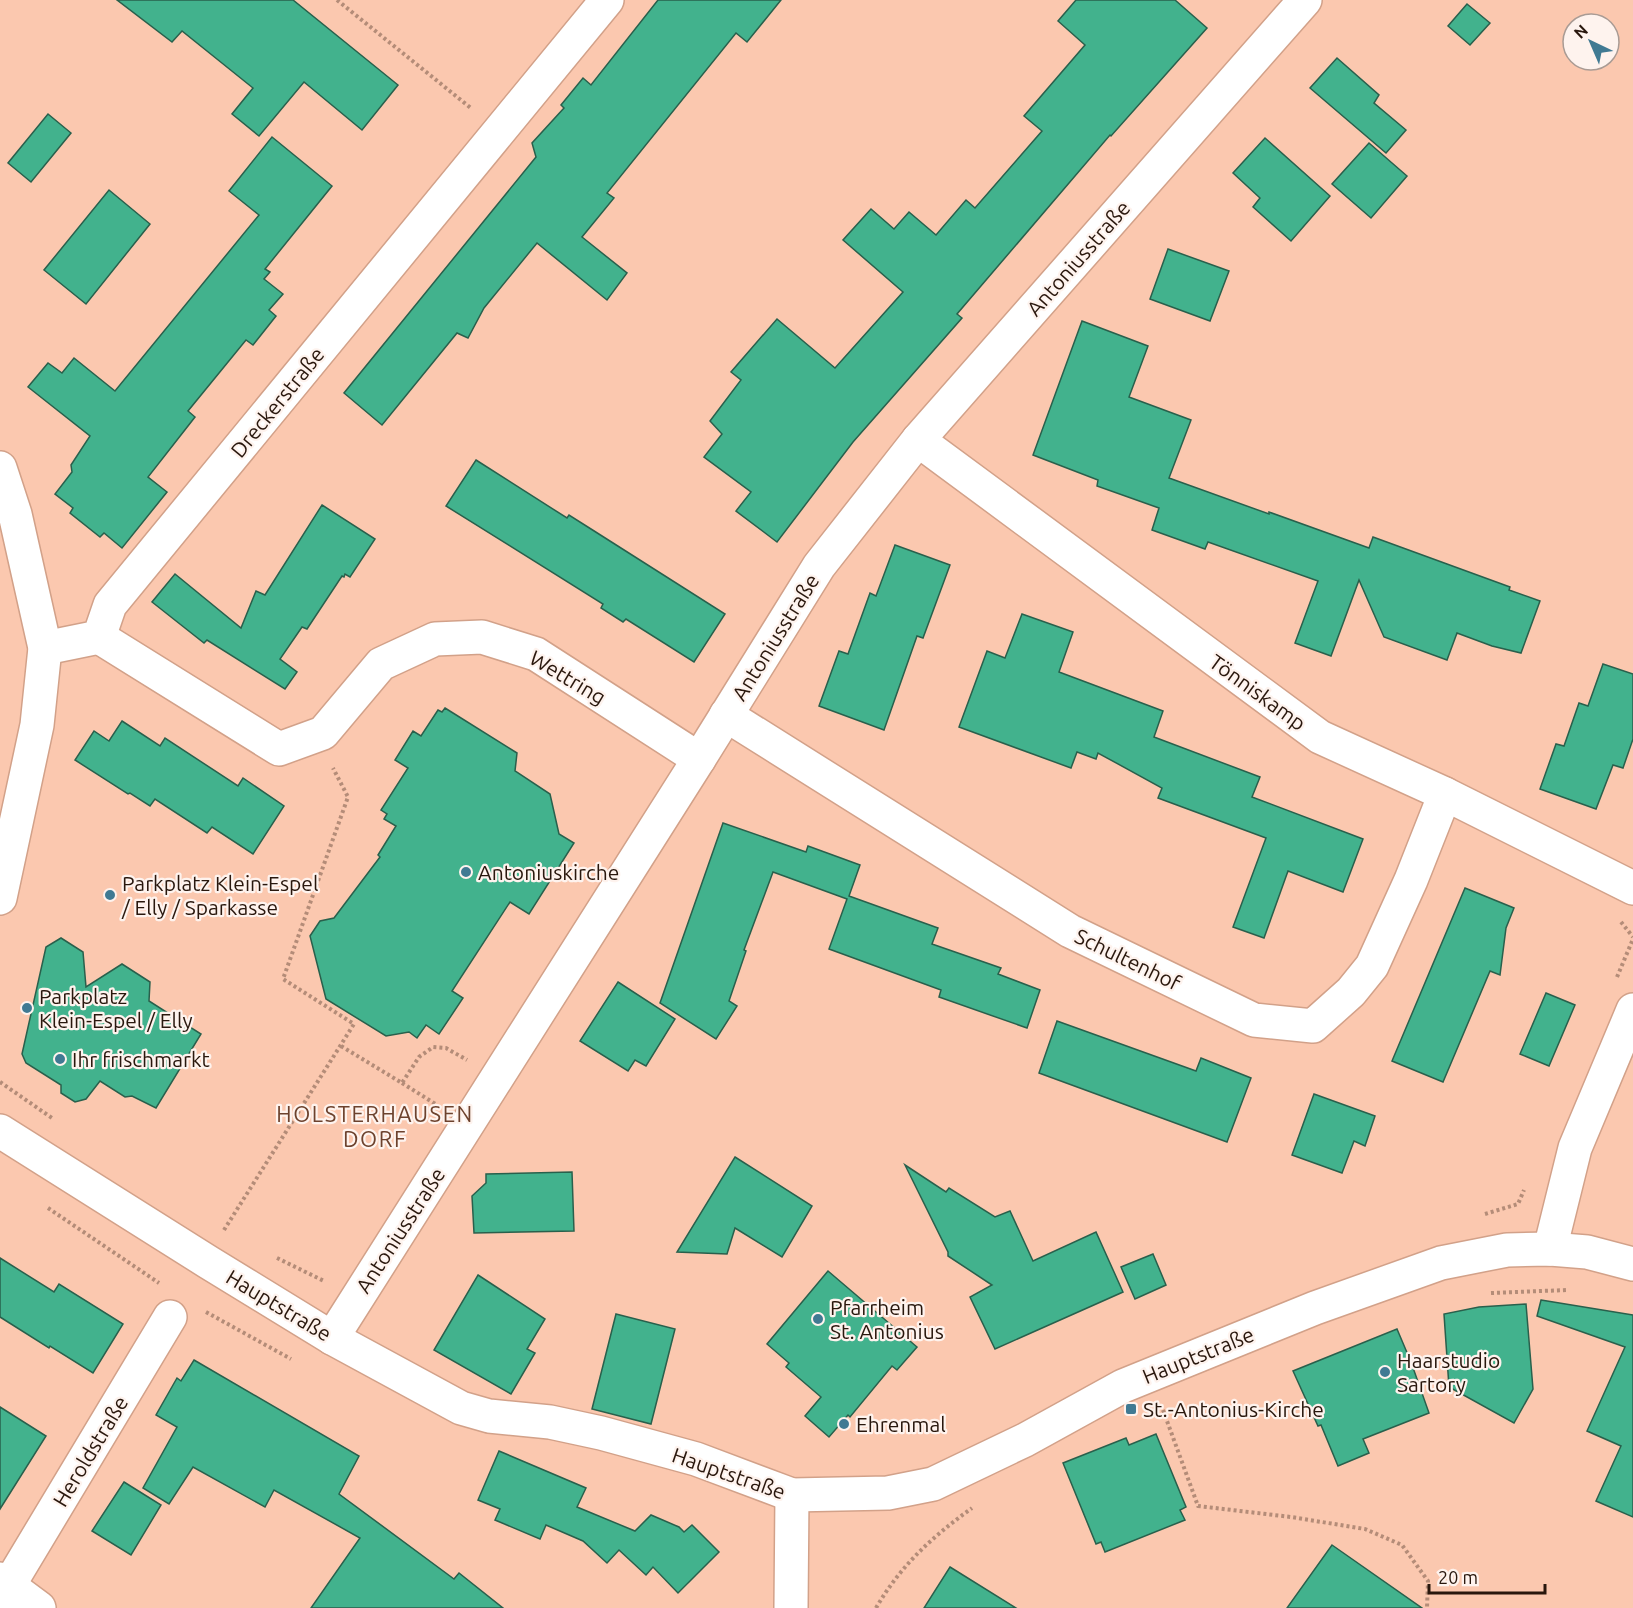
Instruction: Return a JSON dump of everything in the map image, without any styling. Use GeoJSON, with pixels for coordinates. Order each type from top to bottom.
{"type":"FeatureCollection","features":[{"type":"Feature","properties":{"kind":"street","name":"Dreckerstraße"},"geometry":{"type":"LineString","coordinates":[[99,636],[110,605],[607,0]]}},
{"type":"Feature","properties":{"kind":"street","name":"Antoniusstraße"},"geometry":{"type":"LineString","coordinates":[[332,1338],[819,566],[918,440],[1305,0]]}},
{"type":"Feature","properties":{"kind":"street","name":"Tönniskamp"},"geometry":{"type":"LineString","coordinates":[[918,440],[1320,737],[1445,794],[1624,901]]}},
{"type":"Feature","properties":{"kind":"street"},"geometry":{"type":"LineString","coordinates":[[0,468],[15,514],[45,648],[37,725],[0,898]]}},
{"type":"Feature","properties":{"kind":"street"},"geometry":{"type":"LineString","coordinates":[[45,648],[99,636]]}},
{"type":"Feature","properties":{"kind":"street","name":"Wettring"},"geometry":{"type":"LineString","coordinates":[[99,636],[279,749],[323,733],[381,664],[435,639],[482,637],[536,654],[699,759]]}},
{"type":"Feature","properties":{"kind":"street","name":"Schultenhof"},"geometry":{"type":"LineString","coordinates":[[726,715],[1070,931],[1254,1020],[1313,1026],[1351,992],[1372,966],[1411,880],[1445,794]]}},
{"type":"Feature","properties":{"kind":"street"},"geometry":{"type":"LineString","coordinates":[[1550,1249],[1575,1148],[1633,1010]]}},
{"type":"Feature","properties":{"kind":"street","name":"Hauptstraße"},"geometry":{"type":"LineString","coordinates":[[0,1131],[332,1338],[461,1408],[489,1416],[550,1422],[601,1433],[696,1459],[792,1496],[888,1493],[933,1484],[1025,1440],[1123,1386],[1315,1308],[1441,1263],[1507,1250],[1550,1249],[1587,1252],[1633,1264]]}},
{"type":"Feature","properties":{"kind":"street","name":"Heroldstraße"},"geometry":{"type":"LineString","coordinates":[[39,1608],[3,1588],[170,1317]]}},
{"type":"Feature","properties":{"kind":"street"},"geometry":{"type":"LineString","coordinates":[[791,1608],[792,1496]]}},
{"type":"Feature","properties":{"kind":"path"},"geometry":{"type":"LineString","coordinates":[[337,0],[499,130]]}},
{"type":"Feature","properties":{"kind":"path"},"geometry":{"type":"LineString","coordinates":[[208,1262],[222,1233],[354,1024],[283,979],[348,797]]}},
{"type":"Feature","properties":{"kind":"path"},"geometry":{"type":"LineString","coordinates":[[1624,901],[1633,937]]}},
{"type":"Feature","properties":{"kind":"path"},"geometry":{"type":"LineString","coordinates":[[341,1046],[432,1101]]}},
{"type":"Feature","properties":{"kind":"path"},"geometry":{"type":"LineString","coordinates":[[402,1083],[419,1057],[433,1047],[447,1048],[498,1078]]}},
{"type":"Feature","properties":{"kind":"path"},"geometry":{"type":"LineString","coordinates":[[1490,1293],[1570,1290]]}},
{"type":"Feature","properties":{"kind":"path","name":"Hauptstraße"},"geometry":{"type":"LineString","coordinates":[[1174,1406],[1163,1410],[1198,1506],[1365,1529],[1402,1545],[1428,1581],[1427,1608]]}},
{"type":"Feature","properties":{"kind":"path"},"geometry":{"type":"LineString","coordinates":[[876,1608],[886,1590],[908,1562],[940,1532],[976,1505]]}},
{"type":"Feature","properties":{"kind":"building"},"geometry":{"type":"Polygon","coordinates":[[[117,0],[293,0],[398,85],[362,130],[304,82],[259,136],[232,114],[253,88],[182,31],[172,42],[117,0]]]}},
{"type":"Feature","properties":{"kind":"building"},"geometry":{"type":"Polygon","coordinates":[[[658,0],[781,0],[747,42],[736,33],[607,193],[614,198],[582,237],[627,273],[607,300],[537,243],[484,308],[468,338],[457,333],[382,425],[344,393],[536,157],[532,143],[564,108],[561,105],[583,78],[591,85],[658,0]]]}},
{"type":"Feature","properties":{"kind":"building"},"geometry":{"type":"Polygon","coordinates":[[[1076,0],[1175,0],[1207,28],[1110,135],[957,314],[962,318],[853,442],[777,542],[736,511],[751,492],[704,457],[722,434],[710,421],[741,380],[731,372],[777,319],[835,368],[903,292],[843,240],[871,209],[894,229],[909,212],[936,235],[966,200],[975,208],[1042,131],[1024,116],[1085,45],[1058,21],[1076,0]]]}},
{"type":"Feature","properties":{"kind":"building"},"geometry":{"type":"Polygon","coordinates":[[[1467,4],[1490,23],[1470,45],[1448,26],[1467,4]]]}},
{"type":"Feature","properties":{"kind":"building"},"geometry":{"type":"Polygon","coordinates":[[[1337,58],[1379,95],[1374,103],[1406,130],[1386,153],[1310,88],[1337,58]]]}},
{"type":"Feature","properties":{"kind":"building"},"geometry":{"type":"Polygon","coordinates":[[[48,114],[71,133],[31,182],[8,163],[48,114]]]}},
{"type":"Feature","properties":{"kind":"building"},"geometry":{"type":"Polygon","coordinates":[[[272,137],[332,186],[265,269],[270,272],[264,279],[283,294],[269,310],[276,316],[253,345],[246,340],[188,411],[195,417],[148,477],[167,492],[122,548],[104,533],[100,537],[70,513],[73,508],[55,494],[72,472],[71,465],[90,436],[28,387],[48,363],[62,373],[74,358],[115,391],[259,215],[229,191],[272,137]]]}},
{"type":"Feature","properties":{"kind":"building"},"geometry":{"type":"Polygon","coordinates":[[[1265,138],[1330,196],[1291,241],[1253,207],[1260,198],[1233,173],[1265,138]]]}},
{"type":"Feature","properties":{"kind":"building"},"geometry":{"type":"Polygon","coordinates":[[[1369,143],[1407,176],[1371,218],[1332,184],[1369,143]]]}},
{"type":"Feature","properties":{"kind":"building"},"geometry":{"type":"Polygon","coordinates":[[[109,190],[150,224],[86,304],[44,270],[109,190]]]}},
{"type":"Feature","properties":{"kind":"building"},"geometry":{"type":"Polygon","coordinates":[[[1168,249],[1229,271],[1210,321],[1150,299],[1168,249]]]}},
{"type":"Feature","properties":{"kind":"building"},"geometry":{"type":"Polygon","coordinates":[[[1082,321],[1148,346],[1129,397],[1191,420],[1169,478],[1369,548],[1373,537],[1510,587],[1509,590],[1540,601],[1521,653],[1492,646],[1457,633],[1447,660],[1384,637],[1359,580],[1331,656],[1295,643],[1318,581],[1208,542],[1205,549],[1152,530],[1159,508],[1097,486],[1098,480],[1033,455],[1082,321]]]}},
{"type":"Feature","properties":{"kind":"building"},"geometry":{"type":"Polygon","coordinates":[[[476,460],[567,518],[569,515],[725,614],[694,662],[626,619],[623,622],[601,608],[603,604],[446,506],[476,460]]]}},
{"type":"Feature","properties":{"kind":"building"},"geometry":{"type":"Polygon","coordinates":[[[322,505],[375,539],[350,577],[345,574],[344,577],[342,576],[307,629],[302,627],[280,659],[297,672],[285,689],[207,640],[204,643],[152,602],[175,574],[241,628],[256,591],[265,595],[322,505]]]}},
{"type":"Feature","properties":{"kind":"building"},"geometry":{"type":"Polygon","coordinates":[[[895,545],[950,565],[923,638],[917,636],[884,730],[819,706],[839,651],[848,654],[870,593],[876,596],[895,545]]]}},
{"type":"Feature","properties":{"kind":"building"},"geometry":{"type":"Polygon","coordinates":[[[1022,614],[1073,632],[1059,672],[1163,711],[1154,737],[1260,777],[1252,797],[1363,839],[1343,892],[1288,871],[1264,938],[1233,927],[1266,838],[1158,798],[1162,788],[1098,753],[1096,759],[1077,752],[1071,768],[959,727],[987,651],[1005,658],[1022,614]]]}},
{"type":"Feature","properties":{"kind":"building"},"geometry":{"type":"Polygon","coordinates":[[[1603,664],[1633,674],[1633,739],[1623,768],[1613,765],[1596,809],[1540,789],[1556,744],[1564,746],[1579,703],[1588,706],[1603,664]]]}},
{"type":"Feature","properties":{"kind":"building","name":"Antoniuskirche"},"geometry":{"type":"Polygon","coordinates":[[[445,708],[517,753],[515,771],[550,794],[559,834],[574,843],[529,914],[510,902],[452,991],[463,998],[439,1034],[426,1025],[417,1038],[409,1032],[386,1036],[326,999],[310,936],[320,921],[334,918],[380,857],[378,855],[396,826],[384,819],[387,814],[381,810],[408,768],[395,760],[413,731],[421,736],[438,710],[442,712],[445,708]]]}},
{"type":"Feature","properties":{"kind":"building"},"geometry":{"type":"Polygon","coordinates":[[[122,721],[160,746],[165,738],[238,786],[243,778],[284,806],[253,854],[212,827],[207,833],[155,799],[150,806],[75,760],[94,731],[109,741],[122,721]]]}},
{"type":"Feature","properties":{"kind":"building"},"geometry":{"type":"Polygon","coordinates":[[[723,823],[806,852],[808,846],[860,865],[849,896],[938,928],[932,944],[1001,968],[998,974],[1040,990],[1027,1028],[939,997],[941,990],[829,949],[847,899],[773,872],[744,950],[746,951],[729,1001],[737,1006],[716,1039],[660,1003],[723,823]]]}},
{"type":"Feature","properties":{"kind":"building"},"geometry":{"type":"Polygon","coordinates":[[[1465,888],[1514,908],[1506,928],[1500,975],[1490,971],[1443,1082],[1392,1061],[1465,888]]]}},
{"type":"Feature","properties":{"kind":"building"},"geometry":{"type":"Polygon","coordinates":[[[61,938],[83,952],[86,987],[122,964],[150,982],[149,1001],[201,1034],[156,1108],[132,1096],[125,1097],[100,1081],[86,1099],[75,1102],[61,1093],[61,1085],[26,1063],[22,1054],[46,947],[61,938]]]}},
{"type":"Feature","properties":{"kind":"building"},"geometry":{"type":"Polygon","coordinates":[[[618,982],[675,1019],[646,1066],[635,1060],[628,1071],[580,1041],[618,982]]]}},
{"type":"Feature","properties":{"kind":"building"},"geometry":{"type":"Polygon","coordinates":[[[1546,993],[1575,1005],[1549,1066],[1520,1054],[1546,993]]]}},
{"type":"Feature","properties":{"kind":"building"},"geometry":{"type":"Polygon","coordinates":[[[1057,1021],[1196,1071],[1201,1058],[1251,1078],[1227,1142],[1039,1073],[1057,1021]]]}},
{"type":"Feature","properties":{"kind":"building"},"geometry":{"type":"Polygon","coordinates":[[[1314,1094],[1375,1116],[1365,1146],[1354,1141],[1342,1173],[1292,1155],[1314,1094]]]}},
{"type":"Feature","properties":{"kind":"building"},"geometry":{"type":"Polygon","coordinates":[[[735,1157],[812,1206],[782,1257],[735,1228],[727,1254],[677,1252],[735,1157]]]}},
{"type":"Feature","properties":{"kind":"building"},"geometry":{"type":"Polygon","coordinates":[[[905,1165],[946,1192],[949,1188],[995,1217],[1010,1211],[1033,1261],[1096,1232],[1123,1292],[995,1349],[970,1297],[992,1285],[948,1256],[905,1165]]]}},
{"type":"Feature","properties":{"kind":"building"},"geometry":{"type":"Polygon","coordinates":[[[572,1172],[574,1231],[474,1233],[472,1196],[486,1183],[486,1174],[572,1172]]]}},
{"type":"Feature","properties":{"kind":"building"},"geometry":{"type":"Polygon","coordinates":[[[1153,1254],[1166,1285],[1135,1299],[1121,1267],[1153,1254]]]}},
{"type":"Feature","properties":{"kind":"building"},"geometry":{"type":"Polygon","coordinates":[[[0,1258],[54,1292],[59,1284],[123,1324],[93,1373],[0,1317],[0,1258]]]}},
{"type":"Feature","properties":{"kind":"building"},"geometry":{"type":"Polygon","coordinates":[[[828,1271],[917,1347],[897,1370],[892,1366],[850,1417],[848,1415],[829,1437],[805,1416],[821,1397],[786,1367],[789,1363],[767,1344],[828,1271]]]}},
{"type":"Feature","properties":{"kind":"building"},"geometry":{"type":"Polygon","coordinates":[[[478,1275],[545,1319],[527,1349],[535,1353],[511,1394],[434,1350],[478,1275]]]}},
{"type":"Feature","properties":{"kind":"building"},"geometry":{"type":"Polygon","coordinates":[[[1541,1300],[1633,1315],[1633,1517],[1596,1501],[1621,1446],[1587,1431],[1625,1347],[1537,1316],[1541,1300]]]}},
{"type":"Feature","properties":{"kind":"building"},"geometry":{"type":"Polygon","coordinates":[[[1526,1304],[1533,1389],[1514,1423],[1449,1387],[1444,1314],[1479,1307],[1526,1304]]]}},
{"type":"Feature","properties":{"kind":"building"},"geometry":{"type":"Polygon","coordinates":[[[616,1314],[675,1329],[651,1424],[592,1409],[616,1314]]]}},
{"type":"Feature","properties":{"kind":"building"},"geometry":{"type":"Polygon","coordinates":[[[1397,1329],[1429,1413],[1363,1439],[1369,1453],[1338,1466],[1321,1425],[1318,1426],[1293,1371],[1397,1329]]]}},
{"type":"Feature","properties":{"kind":"building"},"geometry":{"type":"Polygon","coordinates":[[[194,1360],[359,1456],[339,1494],[454,1579],[459,1573],[503,1608],[311,1608],[360,1538],[274,1490],[265,1507],[193,1467],[169,1504],[143,1488],[177,1427],[156,1415],[177,1378],[181,1381],[194,1360]]]}},
{"type":"Feature","properties":{"kind":"building"},"geometry":{"type":"Polygon","coordinates":[[[0,1407],[46,1436],[0,1509],[0,1407]]]}},
{"type":"Feature","properties":{"kind":"building"},"geometry":{"type":"Polygon","coordinates":[[[1156,1434],[1186,1507],[1180,1510],[1185,1520],[1105,1552],[1101,1542],[1096,1544],[1063,1463],[1126,1438],[1129,1445],[1156,1434]]]}},
{"type":"Feature","properties":{"kind":"building"},"geometry":{"type":"Polygon","coordinates":[[[499,1451],[586,1488],[577,1507],[635,1531],[651,1515],[679,1527],[684,1532],[692,1525],[719,1552],[678,1593],[653,1567],[646,1575],[619,1550],[607,1563],[583,1541],[546,1525],[540,1539],[495,1520],[500,1509],[478,1500],[499,1451]]]}},
{"type":"Feature","properties":{"kind":"building"},"geometry":{"type":"Polygon","coordinates":[[[124,1482],[161,1505],[131,1555],[92,1531],[124,1482]]]}},
{"type":"Feature","properties":{"kind":"building"},"geometry":{"type":"Polygon","coordinates":[[[1332,1545],[1422,1608],[1287,1608],[1332,1545]]]}},
{"type":"Feature","properties":{"kind":"building"},"geometry":{"type":"Polygon","coordinates":[[[950,1567],[1016,1608],[924,1608],[950,1567]]]}},
{"type":"Feature","properties":{"kind":"place","name":"Antoniuskirche"},"geometry":{"type":"Point","coordinates":[466,872]}},
{"type":"Feature","properties":{"kind":"place","name":"Parkplatz Klein-Espel / Elly / Sparkasse"},"geometry":{"type":"Point","coordinates":[110,895]}},
{"type":"Feature","properties":{"kind":"place","name":"Parkplatz Klein-Espel / Elly"},"geometry":{"type":"Point","coordinates":[27,1008]}},
{"type":"Feature","properties":{"kind":"place","name":"Ihr frischmarkt"},"geometry":{"type":"Point","coordinates":[60,1059]}},
{"type":"Feature","properties":{"kind":"place","name":"Pfarrheim St. Antonius"},"geometry":{"type":"Point","coordinates":[818,1319]}},
{"type":"Feature","properties":{"kind":"place","name":"Haarstudio Sartory"},"geometry":{"type":"Point","coordinates":[1385,1372]}},
{"type":"Feature","properties":{"kind":"place","name":"St.-Antonius-Kirche"},"geometry":{"type":"Point","coordinates":[1131,1409]}},
{"type":"Feature","properties":{"kind":"place","name":"Ehrenmal"},"geometry":{"type":"Point","coordinates":[844,1424]}},
{"type":"Feature","properties":{"kind":"district","name":"HOLSTERHAUSEN DORF"},"geometry":{"type":"Point","coordinates":[375,1126]}}]}
